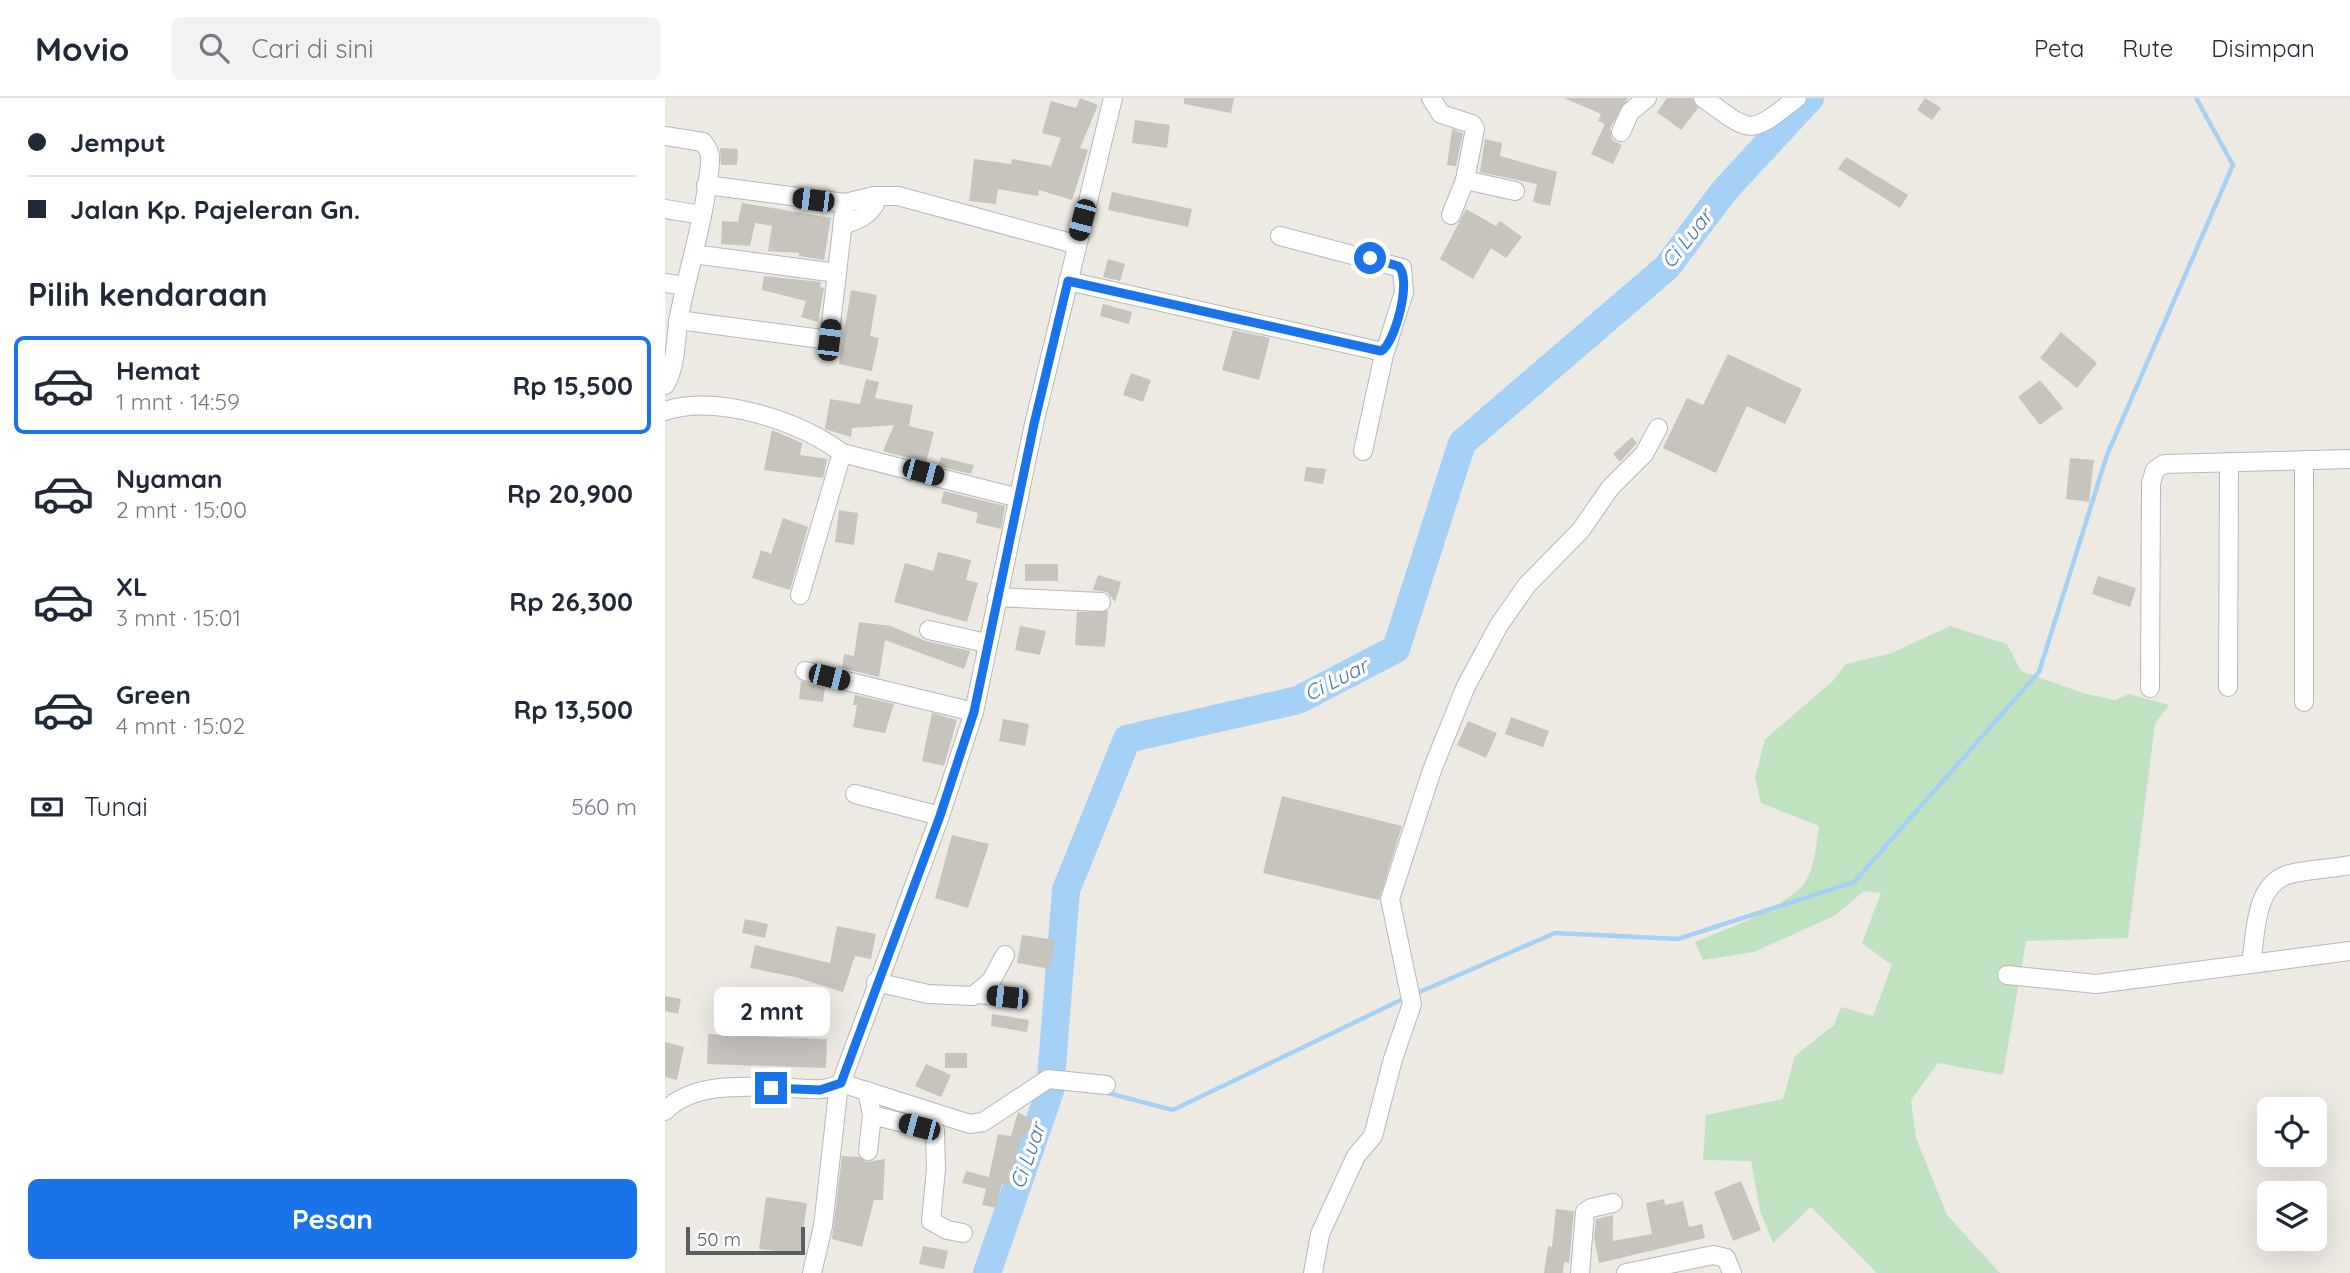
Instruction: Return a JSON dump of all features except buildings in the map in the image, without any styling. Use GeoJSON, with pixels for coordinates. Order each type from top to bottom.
{"type":"FeatureCollection","features":[{"type":"Feature","properties":{"kind":"street"},"geometry":{"type":"LineString","coordinates":[[812,1273],[823,1226],[840,1083],[940,816],[974,712],[986,643],[1075,244],[1113,98]]}},
{"type":"Feature","properties":{"kind":"street"},"geometry":{"type":"LineString","coordinates":[[1431,98],[1441,114],[1474,126],[1475,136],[1465,180],[1451,215]]}},
{"type":"Feature","properties":{"kind":"street"},"geometry":{"type":"LineString","coordinates":[[1621,131],[1630,112],[1647,98]]}},
{"type":"Feature","properties":{"kind":"street"},"geometry":{"type":"LineString","coordinates":[[1703,98],[1737,122],[1754,128],[1763,125],[1797,98]]}},
{"type":"Feature","properties":{"kind":"street"},"geometry":{"type":"LineString","coordinates":[[665,136],[703,142],[709,149],[710,160],[702,215],[678,320],[672,373],[665,385]]}},
{"type":"Feature","properties":{"kind":"street"},"geometry":{"type":"LineString","coordinates":[[1465,180],[1515,191]]}},
{"type":"Feature","properties":{"kind":"street"},"geometry":{"type":"LineString","coordinates":[[706,185],[845,203],[874,196],[898,196],[1075,244]]}},
{"type":"Feature","properties":{"kind":"street"},"geometry":{"type":"LineString","coordinates":[[842,225],[863,218],[871,211],[876,204],[874,196]]}},
{"type":"Feature","properties":{"kind":"street"},"geometry":{"type":"LineString","coordinates":[[678,320],[829,340],[845,203]]}},
{"type":"Feature","properties":{"kind":"street"},"geometry":{"type":"LineString","coordinates":[[665,209],[702,215]]}},
{"type":"Feature","properties":{"kind":"street"},"geometry":{"type":"LineString","coordinates":[[1280,236],[1402,268],[1405,292],[1385,350],[1363,451]]}},
{"type":"Feature","properties":{"kind":"street"},"geometry":{"type":"LineString","coordinates":[[693,254],[837,273]]}},
{"type":"Feature","properties":{"kind":"street"},"geometry":{"type":"LineString","coordinates":[[1068,281],[1385,350]]}},
{"type":"Feature","properties":{"kind":"street"},"geometry":{"type":"LineString","coordinates":[[665,283],[685,286]]}},
{"type":"Feature","properties":{"kind":"street"},"geometry":{"type":"LineString","coordinates":[[665,411],[694,405],[747,413],[798,425],[842,453],[1019,498]]}},
{"type":"Feature","properties":{"kind":"street"},"geometry":{"type":"LineString","coordinates":[[1313,1273],[1320,1234],[1356,1156],[1373,1136],[1393,1059],[1412,1004],[1410,984],[1390,899],[1432,770],[1466,686],[1499,625],[1527,585],[1581,530],[1610,488],[1644,454],[1658,428]]}},
{"type":"Feature","properties":{"kind":"street"},"geometry":{"type":"LineString","coordinates":[[800,595],[842,453]]}},
{"type":"Feature","properties":{"kind":"street"},"geometry":{"type":"LineString","coordinates":[[2150,688],[2151,483],[2155,470],[2164,464],[2350,459]]}},
{"type":"Feature","properties":{"kind":"street"},"geometry":{"type":"LineString","coordinates":[[2304,460],[2304,702]]}},
{"type":"Feature","properties":{"kind":"street"},"geometry":{"type":"LineString","coordinates":[[2228,687],[2229,462]]}},
{"type":"Feature","properties":{"kind":"street"},"geometry":{"type":"LineString","coordinates":[[997,597],[1101,603]]}},
{"type":"Feature","properties":{"kind":"street"},"geometry":{"type":"LineString","coordinates":[[929,630],[986,643]]}},
{"type":"Feature","properties":{"kind":"street"},"geometry":{"type":"LineString","coordinates":[[805,671],[974,712]]}},
{"type":"Feature","properties":{"kind":"street"},"geometry":{"type":"LineString","coordinates":[[855,794],[940,816]]}},
{"type":"Feature","properties":{"kind":"street"},"geometry":{"type":"LineString","coordinates":[[2251,963],[2262,900],[2280,877],[2350,865]]}},
{"type":"Feature","properties":{"kind":"street"},"geometry":{"type":"LineString","coordinates":[[2007,975],[2096,984],[2350,951]]}},
{"type":"Feature","properties":{"kind":"street"},"geometry":{"type":"LineString","coordinates":[[978,994],[991,981],[1005,955]]}},
{"type":"Feature","properties":{"kind":"street"},"geometry":{"type":"LineString","coordinates":[[876,982],[944,996],[978,994],[1007,997]]}},
{"type":"Feature","properties":{"kind":"street"},"geometry":{"type":"LineString","coordinates":[[665,1111],[674,1095],[706,1090],[820,1090],[840,1083],[970,1124],[983,1122],[1048,1079],[1106,1085]]}},
{"type":"Feature","properties":{"kind":"street"},"geometry":{"type":"LineString","coordinates":[[867,1091],[872,1115],[867,1151]]}},
{"type":"Feature","properties":{"kind":"street"},"geometry":{"type":"LineString","coordinates":[[872,1115],[935,1131],[936,1169],[930,1221],[947,1230],[963,1233]]}},
{"type":"Feature","properties":{"kind":"street"},"geometry":{"type":"LineString","coordinates":[[1580,1273],[1585,1212],[1613,1203]]}},
{"type":"Feature","properties":{"kind":"street"},"geometry":{"type":"LineString","coordinates":[[1626,1273],[1713,1255],[1726,1258],[1733,1273]]}},
{"type":"Feature","properties":{"kind":"green space"},"geometry":{"type":"Polygon","coordinates":[[[1950,626],[2007,644],[2021,671],[2083,693],[2115,700],[2129,694],[2169,705],[2155,724],[2128,938],[2026,941],[2003,1075],[1938,1063],[1911,1100],[1916,1138],[1947,1215],[2000,1273],[1877,1273],[1811,1207],[1773,1243],[1760,1211],[1751,1161],[1703,1160],[1706,1115],[1783,1099],[1795,1056],[1834,1025],[1841,1007],[1873,1016],[1892,965],[1862,943],[1881,893],[1864,891],[1834,916],[1754,952],[1703,960],[1695,942],[1752,918],[1781,902],[1803,885],[1810,872],[1819,826],[1761,803],[1755,778],[1765,739],[1832,682],[1846,664],[1892,653],[1950,626]]]}},
{"type":"Feature","properties":{"kind":"waterway","name":"Ci Luar"},"geometry":{"type":"LineString","coordinates":[[987,1273],[1050,1091],[1066,890],[1127,739],[1298,700],[1396,649],[1462,443],[1667,267],[1724,191],[1810,98]]}},
{"type":"Feature","properties":{"kind":"waterway"},"geometry":{"type":"LineString","coordinates":[[1415,994],[1555,933],[1678,939],[1854,882],[2039,672],[2107,455],[2233,165],[2196,98]]}},
{"type":"Feature","properties":{"kind":"waterway"},"geometry":{"type":"LineString","coordinates":[[1104,1092],[1173,1110],[1407,997]]}},
{"type":"Feature","properties":{"kind":"route"},"geometry":{"type":"LineString","coordinates":[[771,1088],[820,1090],[841,1083],[876,982],[940,816],[974,712],[986,643],[1068,281],[1381,351],[1387,348],[1391,339],[1405,292],[1405,275],[1398,266],[1370,258]]}}]}
